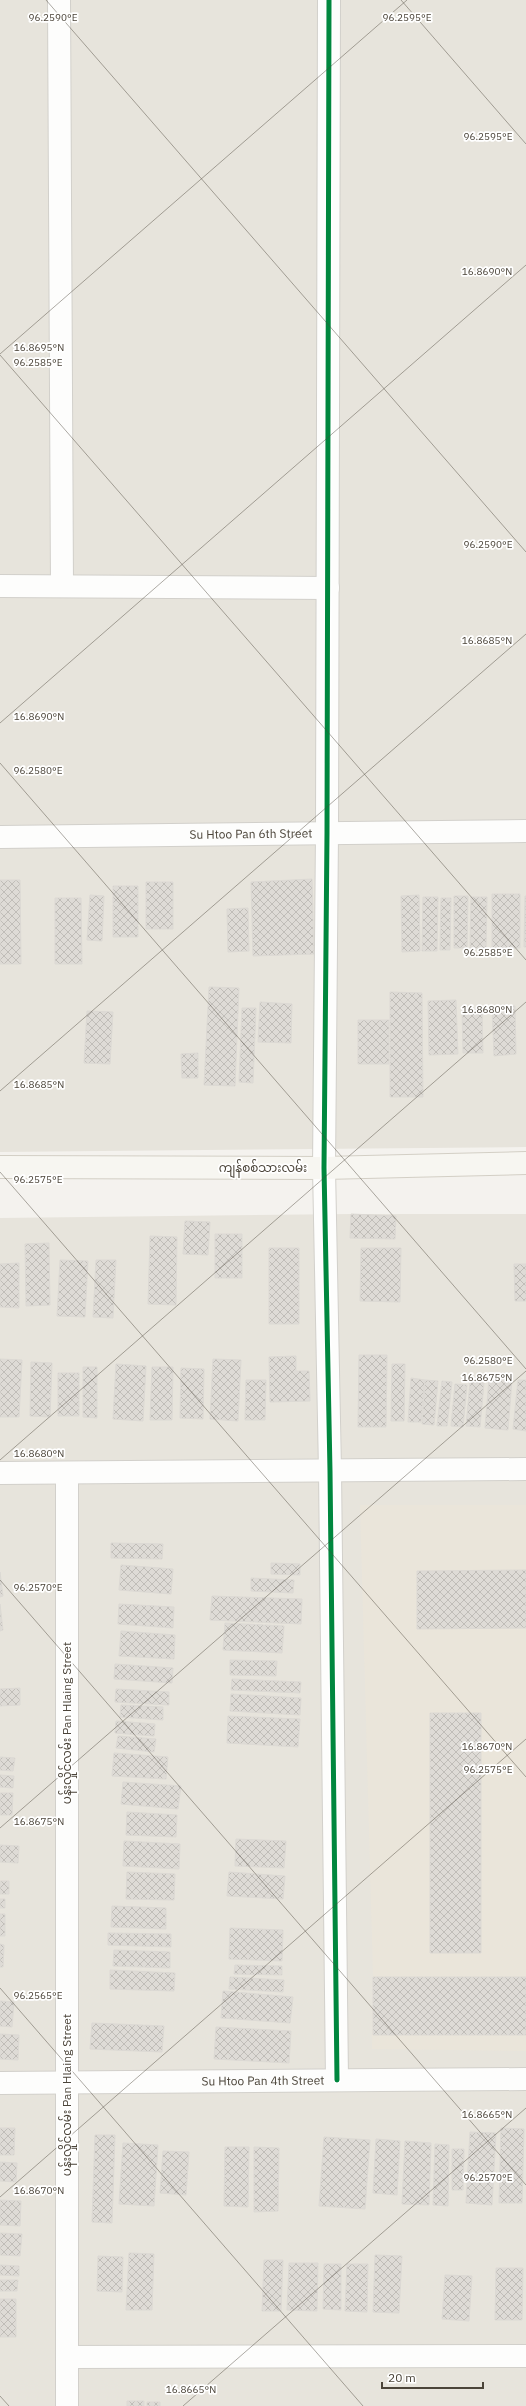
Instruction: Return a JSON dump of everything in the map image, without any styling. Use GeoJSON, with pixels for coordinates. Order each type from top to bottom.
{"type":"FeatureCollection","features":[{"type":"Feature","properties":{"kind":"street"},"geometry":{"type":"LineString","coordinates":[[59,0],[62,586]]}},
{"type":"Feature","properties":{"kind":"street"},"geometry":{"type":"LineString","coordinates":[[329,0],[327,833],[324,1168],[330,1470],[337,2080]]}},
{"type":"Feature","properties":{"kind":"street"},"geometry":{"type":"LineString","coordinates":[[0,586],[328,588]]}},
{"type":"Feature","properties":{"kind":"street","name":"Su Htoo Pan 6th Street"},"geometry":{"type":"LineString","coordinates":[[0,837],[526,831]]}},
{"type":"Feature","properties":{"kind":"street","name":"ကျန်စစ်သားလမ်း"},"geometry":{"type":"LineString","coordinates":[[0,1167],[324,1168],[526,1163]]}},
{"type":"Feature","properties":{"kind":"street"},"geometry":{"type":"LineString","coordinates":[[0,1473],[526,1469]]}},
{"type":"Feature","properties":{"kind":"street","name":"ပန်းလှိုင်လမ်း Pan Hlaing Street"},"geometry":{"type":"LineString","coordinates":[[66,1473],[67,2406]]}},
{"type":"Feature","properties":{"kind":"street","name":"Su Htoo Pan 4th Street"},"geometry":{"type":"LineString","coordinates":[[0,2083],[526,2079]]}},
{"type":"Feature","properties":{"kind":"street"},"geometry":{"type":"LineString","coordinates":[[67,2357],[526,2356]]}},
{"type":"Feature","properties":{"kind":"shaded area"},"geometry":{"type":"Polygon","coordinates":[[[0,0],[526,0],[526,1147],[0,1152],[0,0]]]}},
{"type":"Feature","properties":{"kind":"shaded area"},"geometry":{"type":"Polygon","coordinates":[[[351,1214],[526,1214],[526,2406],[0,2406],[0,1218],[351,1214]]]}},
{"type":"Feature","properties":{"kind":"shaded area"},"geometry":{"type":"Polygon","coordinates":[[[360,1505],[526,1505],[526,2051],[372,2049],[373,1977],[360,1505]]]}},
{"type":"Feature","properties":{"kind":"building"},"geometry":{"type":"Polygon","coordinates":[[[312,879],[314,954],[253,956],[251,882],[312,879]]]}},
{"type":"Feature","properties":{"kind":"building"},"geometry":{"type":"Polygon","coordinates":[[[0,880],[20,880],[21,964],[0,964],[0,880]]]}},
{"type":"Feature","properties":{"kind":"building"},"geometry":{"type":"Polygon","coordinates":[[[146,882],[173,882],[173,929],[146,929],[146,882]]]}},
{"type":"Feature","properties":{"kind":"building"},"geometry":{"type":"Polygon","coordinates":[[[113,886],[138,886],[138,937],[113,937],[113,886]]]}},
{"type":"Feature","properties":{"kind":"building"},"geometry":{"type":"Polygon","coordinates":[[[492,894],[520,894],[520,948],[492,948],[492,894]]]}},
{"type":"Feature","properties":{"kind":"building"},"geometry":{"type":"Polygon","coordinates":[[[90,895],[104,896],[102,941],[87,940],[90,895]]]}},
{"type":"Feature","properties":{"kind":"building"},"geometry":{"type":"Polygon","coordinates":[[[419,895],[420,951],[402,952],[401,896],[419,895]]]}},
{"type":"Feature","properties":{"kind":"building"},"geometry":{"type":"Polygon","coordinates":[[[454,896],[468,896],[467,948],[454,948],[454,896]]]}},
{"type":"Feature","properties":{"kind":"building"},"geometry":{"type":"Polygon","coordinates":[[[525,896],[526,947],[524,947],[525,896]]]}},
{"type":"Feature","properties":{"kind":"building"},"geometry":{"type":"Polygon","coordinates":[[[423,897],[438,897],[437,951],[422,951],[423,897]]]}},
{"type":"Feature","properties":{"kind":"building"},"geometry":{"type":"Polygon","coordinates":[[[471,897],[487,897],[486,949],[470,948],[471,897]]]}},
{"type":"Feature","properties":{"kind":"building"},"geometry":{"type":"Polygon","coordinates":[[[55,898],[81,898],[82,964],[55,964],[55,898]]]}},
{"type":"Feature","properties":{"kind":"building"},"geometry":{"type":"Polygon","coordinates":[[[441,898],[451,898],[450,950],[440,950],[441,898]]]}},
{"type":"Feature","properties":{"kind":"building"},"geometry":{"type":"Polygon","coordinates":[[[248,908],[249,951],[228,952],[227,909],[248,908]]]}},
{"type":"Feature","properties":{"kind":"building"},"geometry":{"type":"Polygon","coordinates":[[[209,987],[239,988],[235,1086],[204,1085],[209,987]]]}},
{"type":"Feature","properties":{"kind":"building"},"geometry":{"type":"Polygon","coordinates":[[[390,992],[422,993],[423,1097],[390,1097],[390,992]]]}},
{"type":"Feature","properties":{"kind":"building"},"geometry":{"type":"Polygon","coordinates":[[[456,1000],[458,1054],[429,1055],[428,1001],[456,1000]]]}},
{"type":"Feature","properties":{"kind":"building"},"geometry":{"type":"Polygon","coordinates":[[[260,1002],[292,1004],[291,1043],[258,1042],[260,1002]]]}},
{"type":"Feature","properties":{"kind":"building"},"geometry":{"type":"Polygon","coordinates":[[[515,1006],[516,1054],[494,1056],[492,1007],[515,1006]]]}},
{"type":"Feature","properties":{"kind":"building"},"geometry":{"type":"Polygon","coordinates":[[[242,1008],[256,1008],[253,1083],[239,1082],[242,1008]]]}},
{"type":"Feature","properties":{"kind":"building"},"geometry":{"type":"Polygon","coordinates":[[[482,1009],[483,1053],[463,1053],[462,1010],[482,1009]]]}},
{"type":"Feature","properties":{"kind":"building"},"geometry":{"type":"Polygon","coordinates":[[[87,1011],[113,1012],[110,1064],[84,1063],[87,1011]]]}},
{"type":"Feature","properties":{"kind":"building"},"geometry":{"type":"Polygon","coordinates":[[[358,1020],[389,1020],[389,1064],[358,1064],[358,1020]]]}},
{"type":"Feature","properties":{"kind":"building"},"geometry":{"type":"Polygon","coordinates":[[[198,1053],[198,1078],[182,1078],[181,1054],[198,1053]]]}},
{"type":"Feature","properties":{"kind":"building"},"geometry":{"type":"Polygon","coordinates":[[[351,1214],[396,1216],[395,1239],[350,1238],[351,1214]]]}},
{"type":"Feature","properties":{"kind":"building"},"geometry":{"type":"Polygon","coordinates":[[[185,1221],[210,1222],[208,1255],[183,1254],[185,1221]]]}},
{"type":"Feature","properties":{"kind":"building"},"geometry":{"type":"Polygon","coordinates":[[[215,1234],[242,1234],[242,1278],[215,1278],[215,1234]]]}},
{"type":"Feature","properties":{"kind":"building"},"geometry":{"type":"Polygon","coordinates":[[[150,1236],[177,1237],[176,1305],[148,1304],[150,1236]]]}},
{"type":"Feature","properties":{"kind":"building"},"geometry":{"type":"Polygon","coordinates":[[[49,1243],[50,1305],[26,1306],[25,1244],[49,1243]]]}},
{"type":"Feature","properties":{"kind":"building"},"geometry":{"type":"Polygon","coordinates":[[[269,1248],[299,1248],[299,1324],[269,1324],[269,1248]]]}},
{"type":"Feature","properties":{"kind":"building"},"geometry":{"type":"Polygon","coordinates":[[[361,1248],[401,1248],[400,1302],[360,1301],[361,1248]]]}},
{"type":"Feature","properties":{"kind":"building"},"geometry":{"type":"Polygon","coordinates":[[[60,1260],[88,1261],[85,1317],[57,1316],[60,1260]]]}},
{"type":"Feature","properties":{"kind":"building"},"geometry":{"type":"Polygon","coordinates":[[[96,1260],[116,1260],[113,1318],[93,1317],[96,1260]]]}},
{"type":"Feature","properties":{"kind":"building"},"geometry":{"type":"Polygon","coordinates":[[[19,1263],[19,1308],[0,1307],[0,1264],[19,1263]]]}},
{"type":"Feature","properties":{"kind":"building"},"geometry":{"type":"Polygon","coordinates":[[[514,1264],[526,1264],[526,1301],[515,1301],[514,1264]]]}},
{"type":"Feature","properties":{"kind":"building"},"geometry":{"type":"Polygon","coordinates":[[[359,1355],[387,1355],[386,1427],[358,1427],[359,1355]]]}},
{"type":"Feature","properties":{"kind":"building"},"geometry":{"type":"Polygon","coordinates":[[[296,1356],[296,1371],[309,1371],[310,1401],[270,1402],[269,1357],[296,1356]]]}},
{"type":"Feature","properties":{"kind":"building"},"geometry":{"type":"Polygon","coordinates":[[[0,1359],[22,1360],[19,1417],[0,1417],[0,1359]]]}},
{"type":"Feature","properties":{"kind":"building"},"geometry":{"type":"Polygon","coordinates":[[[213,1359],[241,1360],[238,1421],[210,1419],[213,1359]]]}},
{"type":"Feature","properties":{"kind":"building"},"geometry":{"type":"Polygon","coordinates":[[[31,1362],[52,1363],[50,1417],[30,1416],[31,1362]]]}},
{"type":"Feature","properties":{"kind":"building"},"geometry":{"type":"Polygon","coordinates":[[[116,1364],[146,1366],[143,1421],[113,1419],[116,1364]]]}},
{"type":"Feature","properties":{"kind":"building"},"geometry":{"type":"Polygon","coordinates":[[[392,1364],[405,1364],[404,1421],[391,1421],[392,1364]]]}},
{"type":"Feature","properties":{"kind":"building"},"geometry":{"type":"Polygon","coordinates":[[[83,1367],[97,1367],[97,1418],[83,1417],[83,1367]]]}},
{"type":"Feature","properties":{"kind":"building"},"geometry":{"type":"Polygon","coordinates":[[[152,1367],[173,1367],[172,1420],[150,1420],[152,1367]]]}},
{"type":"Feature","properties":{"kind":"building"},"geometry":{"type":"Polygon","coordinates":[[[181,1368],[204,1369],[203,1419],[180,1418],[181,1368]]]}},
{"type":"Feature","properties":{"kind":"building"},"geometry":{"type":"Polygon","coordinates":[[[58,1373],[79,1373],[79,1416],[58,1416],[58,1373]]]}},
{"type":"Feature","properties":{"kind":"building"},"geometry":{"type":"Polygon","coordinates":[[[411,1378],[425,1380],[421,1422],[408,1422],[411,1378]]]}},
{"type":"Feature","properties":{"kind":"building"},"geometry":{"type":"Polygon","coordinates":[[[489,1379],[512,1380],[508,1430],[485,1428],[489,1379]]]}},
{"type":"Feature","properties":{"kind":"building"},"geometry":{"type":"Polygon","coordinates":[[[246,1380],[266,1380],[265,1420],[245,1420],[246,1380]]]}},
{"type":"Feature","properties":{"kind":"building"},"geometry":{"type":"Polygon","coordinates":[[[425,1380],[438,1381],[434,1425],[422,1424],[425,1380]]]}},
{"type":"Feature","properties":{"kind":"building"},"geometry":{"type":"Polygon","coordinates":[[[518,1380],[526,1380],[526,1431],[513,1429],[518,1380]]]}},
{"type":"Feature","properties":{"kind":"building"},"geometry":{"type":"Polygon","coordinates":[[[442,1381],[452,1382],[447,1426],[437,1426],[442,1381]]]}},
{"type":"Feature","properties":{"kind":"building"},"geometry":{"type":"Polygon","coordinates":[[[470,1382],[484,1383],[480,1427],[466,1426],[470,1382]]]}},
{"type":"Feature","properties":{"kind":"building"},"geometry":{"type":"Polygon","coordinates":[[[455,1384],[467,1385],[463,1427],[451,1426],[455,1384]]]}},
{"type":"Feature","properties":{"kind":"building"},"geometry":{"type":"Polygon","coordinates":[[[111,1543],[163,1544],[162,1559],[111,1558],[111,1543]]]}},
{"type":"Feature","properties":{"kind":"building"},"geometry":{"type":"Polygon","coordinates":[[[271,1563],[300,1564],[300,1575],[271,1574],[271,1563]]]}},
{"type":"Feature","properties":{"kind":"building"},"geometry":{"type":"Polygon","coordinates":[[[121,1565],[173,1569],[171,1594],[119,1590],[121,1565]]]}},
{"type":"Feature","properties":{"kind":"building"},"geometry":{"type":"Polygon","coordinates":[[[526,1570],[526,1628],[417,1629],[417,1571],[526,1570]]]}},
{"type":"Feature","properties":{"kind":"building"},"geometry":{"type":"Polygon","coordinates":[[[0,1572],[3,1596],[0,1597],[0,1572]]]}},
{"type":"Feature","properties":{"kind":"building"},"geometry":{"type":"Polygon","coordinates":[[[251,1578],[294,1580],[293,1593],[251,1591],[251,1578]]]}},
{"type":"Feature","properties":{"kind":"building"},"geometry":{"type":"Polygon","coordinates":[[[212,1596],[302,1599],[301,1624],[210,1620],[212,1596]]]}},
{"type":"Feature","properties":{"kind":"building"},"geometry":{"type":"Polygon","coordinates":[[[0,1604],[3,1630],[0,1631],[0,1604]]]}},
{"type":"Feature","properties":{"kind":"building"},"geometry":{"type":"Polygon","coordinates":[[[119,1604],[174,1607],[173,1628],[118,1624],[119,1604]]]}},
{"type":"Feature","properties":{"kind":"building"},"geometry":{"type":"Polygon","coordinates":[[[225,1623],[284,1626],[282,1653],[223,1650],[225,1623]]]}},
{"type":"Feature","properties":{"kind":"building"},"geometry":{"type":"Polygon","coordinates":[[[121,1631],[175,1635],[174,1659],[119,1656],[121,1631]]]}},
{"type":"Feature","properties":{"kind":"building"},"geometry":{"type":"Polygon","coordinates":[[[230,1660],[277,1661],[276,1676],[230,1675],[230,1660]]]}},
{"type":"Feature","properties":{"kind":"building"},"geometry":{"type":"Polygon","coordinates":[[[115,1664],[173,1668],[172,1683],[114,1679],[115,1664]]]}},
{"type":"Feature","properties":{"kind":"building"},"geometry":{"type":"Polygon","coordinates":[[[232,1679],[301,1682],[300,1693],[231,1690],[232,1679]]]}},
{"type":"Feature","properties":{"kind":"building"},"geometry":{"type":"Polygon","coordinates":[[[20,1688],[20,1705],[0,1706],[0,1689],[20,1688]]]}},
{"type":"Feature","properties":{"kind":"building"},"geometry":{"type":"Polygon","coordinates":[[[116,1689],[169,1692],[169,1705],[115,1702],[116,1689]]]}},
{"type":"Feature","properties":{"kind":"building"},"geometry":{"type":"Polygon","coordinates":[[[231,1694],[301,1698],[300,1715],[230,1711],[231,1694]]]}},
{"type":"Feature","properties":{"kind":"building"},"geometry":{"type":"Polygon","coordinates":[[[121,1705],[163,1707],[163,1720],[120,1717],[121,1705]]]}},
{"type":"Feature","properties":{"kind":"building"},"geometry":{"type":"Polygon","coordinates":[[[430,1713],[481,1713],[481,1953],[430,1953],[430,1713]]]}},
{"type":"Feature","properties":{"kind":"building"},"geometry":{"type":"Polygon","coordinates":[[[228,1716],[300,1719],[298,1747],[227,1743],[228,1716]]]}},
{"type":"Feature","properties":{"kind":"building"},"geometry":{"type":"Polygon","coordinates":[[[116,1721],[155,1724],[154,1736],[115,1733],[116,1721]]]}},
{"type":"Feature","properties":{"kind":"building"},"geometry":{"type":"Polygon","coordinates":[[[118,1736],[156,1739],[154,1752],[116,1748],[118,1736]]]}},
{"type":"Feature","properties":{"kind":"building"},"geometry":{"type":"Polygon","coordinates":[[[114,1753],[168,1757],[166,1779],[112,1776],[114,1753]]]}},
{"type":"Feature","properties":{"kind":"building"},"geometry":{"type":"Polygon","coordinates":[[[0,1757],[15,1758],[13,1771],[0,1770],[0,1757]]]}},
{"type":"Feature","properties":{"kind":"building"},"geometry":{"type":"Polygon","coordinates":[[[0,1775],[14,1776],[13,1788],[0,1787],[0,1775]]]}},
{"type":"Feature","properties":{"kind":"building"},"geometry":{"type":"Polygon","coordinates":[[[123,1782],[181,1786],[178,1809],[121,1804],[123,1782]]]}},
{"type":"Feature","properties":{"kind":"building"},"geometry":{"type":"Polygon","coordinates":[[[0,1793],[13,1793],[12,1815],[0,1815],[0,1793]]]}},
{"type":"Feature","properties":{"kind":"building"},"geometry":{"type":"Polygon","coordinates":[[[127,1812],[177,1815],[176,1837],[126,1835],[127,1812]]]}},
{"type":"Feature","properties":{"kind":"building"},"geometry":{"type":"Polygon","coordinates":[[[236,1839],[286,1841],[284,1868],[235,1866],[236,1839]]]}},
{"type":"Feature","properties":{"kind":"building"},"geometry":{"type":"Polygon","coordinates":[[[124,1841],[180,1844],[179,1869],[123,1866],[124,1841]]]}},
{"type":"Feature","properties":{"kind":"building"},"geometry":{"type":"Polygon","coordinates":[[[0,1845],[19,1846],[18,1863],[0,1862],[0,1845]]]}},
{"type":"Feature","properties":{"kind":"building"},"geometry":{"type":"Polygon","coordinates":[[[127,1872],[175,1874],[174,1900],[126,1899],[127,1872]]]}},
{"type":"Feature","properties":{"kind":"building"},"geometry":{"type":"Polygon","coordinates":[[[229,1872],[285,1876],[283,1899],[227,1896],[229,1872]]]}},
{"type":"Feature","properties":{"kind":"building"},"geometry":{"type":"Polygon","coordinates":[[[0,1881],[9,1881],[9,1894],[0,1894],[0,1881]]]}},
{"type":"Feature","properties":{"kind":"building"},"geometry":{"type":"Polygon","coordinates":[[[0,1899],[5,1899],[5,1908],[0,1908],[0,1899]]]}},
{"type":"Feature","properties":{"kind":"building"},"geometry":{"type":"Polygon","coordinates":[[[112,1906],[166,1908],[166,1929],[111,1927],[112,1906]]]}},
{"type":"Feature","properties":{"kind":"building"},"geometry":{"type":"Polygon","coordinates":[[[0,1914],[5,1914],[5,1936],[0,1936],[0,1914]]]}},
{"type":"Feature","properties":{"kind":"building"},"geometry":{"type":"Polygon","coordinates":[[[230,1928],[283,1930],[282,1961],[229,1959],[230,1928]]]}},
{"type":"Feature","properties":{"kind":"building"},"geometry":{"type":"Polygon","coordinates":[[[108,1933],[171,1934],[171,1947],[108,1945],[108,1933]]]}},
{"type":"Feature","properties":{"kind":"building"},"geometry":{"type":"Polygon","coordinates":[[[0,1944],[4,1945],[3,1967],[0,1967],[0,1944]]]}},
{"type":"Feature","properties":{"kind":"building"},"geometry":{"type":"Polygon","coordinates":[[[114,1950],[170,1952],[170,1968],[113,1966],[114,1950]]]}},
{"type":"Feature","properties":{"kind":"building"},"geometry":{"type":"Polygon","coordinates":[[[235,1965],[282,1966],[282,1975],[234,1974],[235,1965]]]}},
{"type":"Feature","properties":{"kind":"building"},"geometry":{"type":"Polygon","coordinates":[[[110,1970],[175,1973],[174,1991],[110,1989],[110,1970]]]}},
{"type":"Feature","properties":{"kind":"building"},"geometry":{"type":"Polygon","coordinates":[[[230,1977],[284,1980],[283,1992],[229,1989],[230,1977]]]}},
{"type":"Feature","properties":{"kind":"building"},"geometry":{"type":"Polygon","coordinates":[[[373,1977],[526,1977],[526,2035],[373,2035],[373,1977]]]}},
{"type":"Feature","properties":{"kind":"building"},"geometry":{"type":"Polygon","coordinates":[[[223,1991],[293,1997],[290,2023],[221,2018],[223,1991]]]}},
{"type":"Feature","properties":{"kind":"building"},"geometry":{"type":"Polygon","coordinates":[[[0,2001],[14,2002],[12,2027],[0,2026],[0,2001]]]}},
{"type":"Feature","properties":{"kind":"building"},"geometry":{"type":"Polygon","coordinates":[[[92,2023],[164,2026],[162,2052],[90,2049],[92,2023]]]}},
{"type":"Feature","properties":{"kind":"building"},"geometry":{"type":"Polygon","coordinates":[[[216,2027],[291,2031],[289,2063],[214,2059],[216,2027]]]}},
{"type":"Feature","properties":{"kind":"building"},"geometry":{"type":"Polygon","coordinates":[[[0,2034],[19,2035],[18,2060],[0,2059],[0,2034]]]}},
{"type":"Feature","properties":{"kind":"building"},"geometry":{"type":"Polygon","coordinates":[[[0,2128],[15,2128],[14,2155],[0,2155],[0,2128]]]}},
{"type":"Feature","properties":{"kind":"building"},"geometry":{"type":"Polygon","coordinates":[[[501,2128],[524,2129],[522,2203],[499,2203],[501,2128]]]}},
{"type":"Feature","properties":{"kind":"building"},"geometry":{"type":"Polygon","coordinates":[[[470,2132],[496,2133],[492,2205],[466,2203],[470,2132]]]}},
{"type":"Feature","properties":{"kind":"building"},"geometry":{"type":"Polygon","coordinates":[[[95,2135],[115,2135],[112,2223],[92,2222],[95,2135]]]}},
{"type":"Feature","properties":{"kind":"building"},"geometry":{"type":"Polygon","coordinates":[[[324,2137],[370,2140],[365,2209],[319,2206],[324,2137]]]}},
{"type":"Feature","properties":{"kind":"building"},"geometry":{"type":"Polygon","coordinates":[[[376,2139],[400,2141],[397,2195],[373,2193],[376,2139]]]}},
{"type":"Feature","properties":{"kind":"building"},"geometry":{"type":"Polygon","coordinates":[[[405,2141],[431,2143],[429,2205],[402,2204],[405,2141]]]}},
{"type":"Feature","properties":{"kind":"building"},"geometry":{"type":"Polygon","coordinates":[[[123,2143],[158,2145],[154,2206],[119,2204],[123,2143]]]}},
{"type":"Feature","properties":{"kind":"building"},"geometry":{"type":"Polygon","coordinates":[[[435,2144],[449,2145],[448,2206],[433,2205],[435,2144]]]}},
{"type":"Feature","properties":{"kind":"building"},"geometry":{"type":"Polygon","coordinates":[[[225,2147],[249,2147],[248,2207],[224,2206],[225,2147]]]}},
{"type":"Feature","properties":{"kind":"building"},"geometry":{"type":"Polygon","coordinates":[[[254,2147],[279,2148],[278,2211],[254,2212],[254,2147]]]}},
{"type":"Feature","properties":{"kind":"building"},"geometry":{"type":"Polygon","coordinates":[[[452,2149],[464,2149],[463,2190],[452,2190],[452,2149]]]}},
{"type":"Feature","properties":{"kind":"building"},"geometry":{"type":"Polygon","coordinates":[[[163,2151],[189,2152],[186,2195],[160,2193],[163,2151]]]}},
{"type":"Feature","properties":{"kind":"building"},"geometry":{"type":"Polygon","coordinates":[[[0,2162],[17,2163],[16,2182],[0,2181],[0,2162]]]}},
{"type":"Feature","properties":{"kind":"building"},"geometry":{"type":"Polygon","coordinates":[[[0,2200],[21,2201],[20,2226],[0,2225],[0,2200]]]}},
{"type":"Feature","properties":{"kind":"building"},"geometry":{"type":"Polygon","coordinates":[[[0,2233],[22,2234],[20,2256],[0,2255],[0,2233]]]}},
{"type":"Feature","properties":{"kind":"building"},"geometry":{"type":"Polygon","coordinates":[[[129,2253],[154,2254],[152,2310],[126,2310],[129,2253]]]}},
{"type":"Feature","properties":{"kind":"building"},"geometry":{"type":"Polygon","coordinates":[[[375,2255],[402,2256],[399,2313],[373,2312],[375,2255]]]}},
{"type":"Feature","properties":{"kind":"building"},"geometry":{"type":"Polygon","coordinates":[[[98,2256],[123,2257],[122,2292],[97,2291],[98,2256]]]}},
{"type":"Feature","properties":{"kind":"building"},"geometry":{"type":"Polygon","coordinates":[[[264,2260],[283,2260],[281,2311],[262,2311],[264,2260]]]}},
{"type":"Feature","properties":{"kind":"building"},"geometry":{"type":"Polygon","coordinates":[[[289,2263],[318,2263],[317,2311],[287,2310],[289,2263]]]}},
{"type":"Feature","properties":{"kind":"building"},"geometry":{"type":"Polygon","coordinates":[[[324,2264],[341,2264],[341,2310],[323,2309],[324,2264]]]}},
{"type":"Feature","properties":{"kind":"building"},"geometry":{"type":"Polygon","coordinates":[[[347,2264],[368,2264],[367,2312],[345,2311],[347,2264]]]}},
{"type":"Feature","properties":{"kind":"building"},"geometry":{"type":"Polygon","coordinates":[[[0,2265],[19,2266],[19,2276],[0,2275],[0,2265]]]}},
{"type":"Feature","properties":{"kind":"building"},"geometry":{"type":"Polygon","coordinates":[[[496,2268],[523,2268],[522,2320],[495,2320],[496,2268]]]}},
{"type":"Feature","properties":{"kind":"building"},"geometry":{"type":"Polygon","coordinates":[[[445,2275],[472,2276],[469,2321],[442,2319],[445,2275]]]}},
{"type":"Feature","properties":{"kind":"building"},"geometry":{"type":"Polygon","coordinates":[[[0,2280],[18,2280],[17,2291],[0,2291],[0,2280]]]}},
{"type":"Feature","properties":{"kind":"building"},"geometry":{"type":"Polygon","coordinates":[[[0,2299],[16,2299],[16,2337],[0,2337],[0,2299]]]}},
{"type":"Feature","properties":{"kind":"building"},"geometry":{"type":"Polygon","coordinates":[[[127,2401],[144,2401],[144,2406],[127,2406],[127,2401]]]}},
{"type":"Feature","properties":{"kind":"building"},"geometry":{"type":"Polygon","coordinates":[[[147,2402],[160,2402],[160,2406],[147,2406],[147,2402]]]}},
{"type":"Feature","properties":{"kind":"cycle path"},"geometry":{"type":"LineString","coordinates":[[329,0],[327,833],[324,1168],[330,1471],[337,2080]]}}]}
